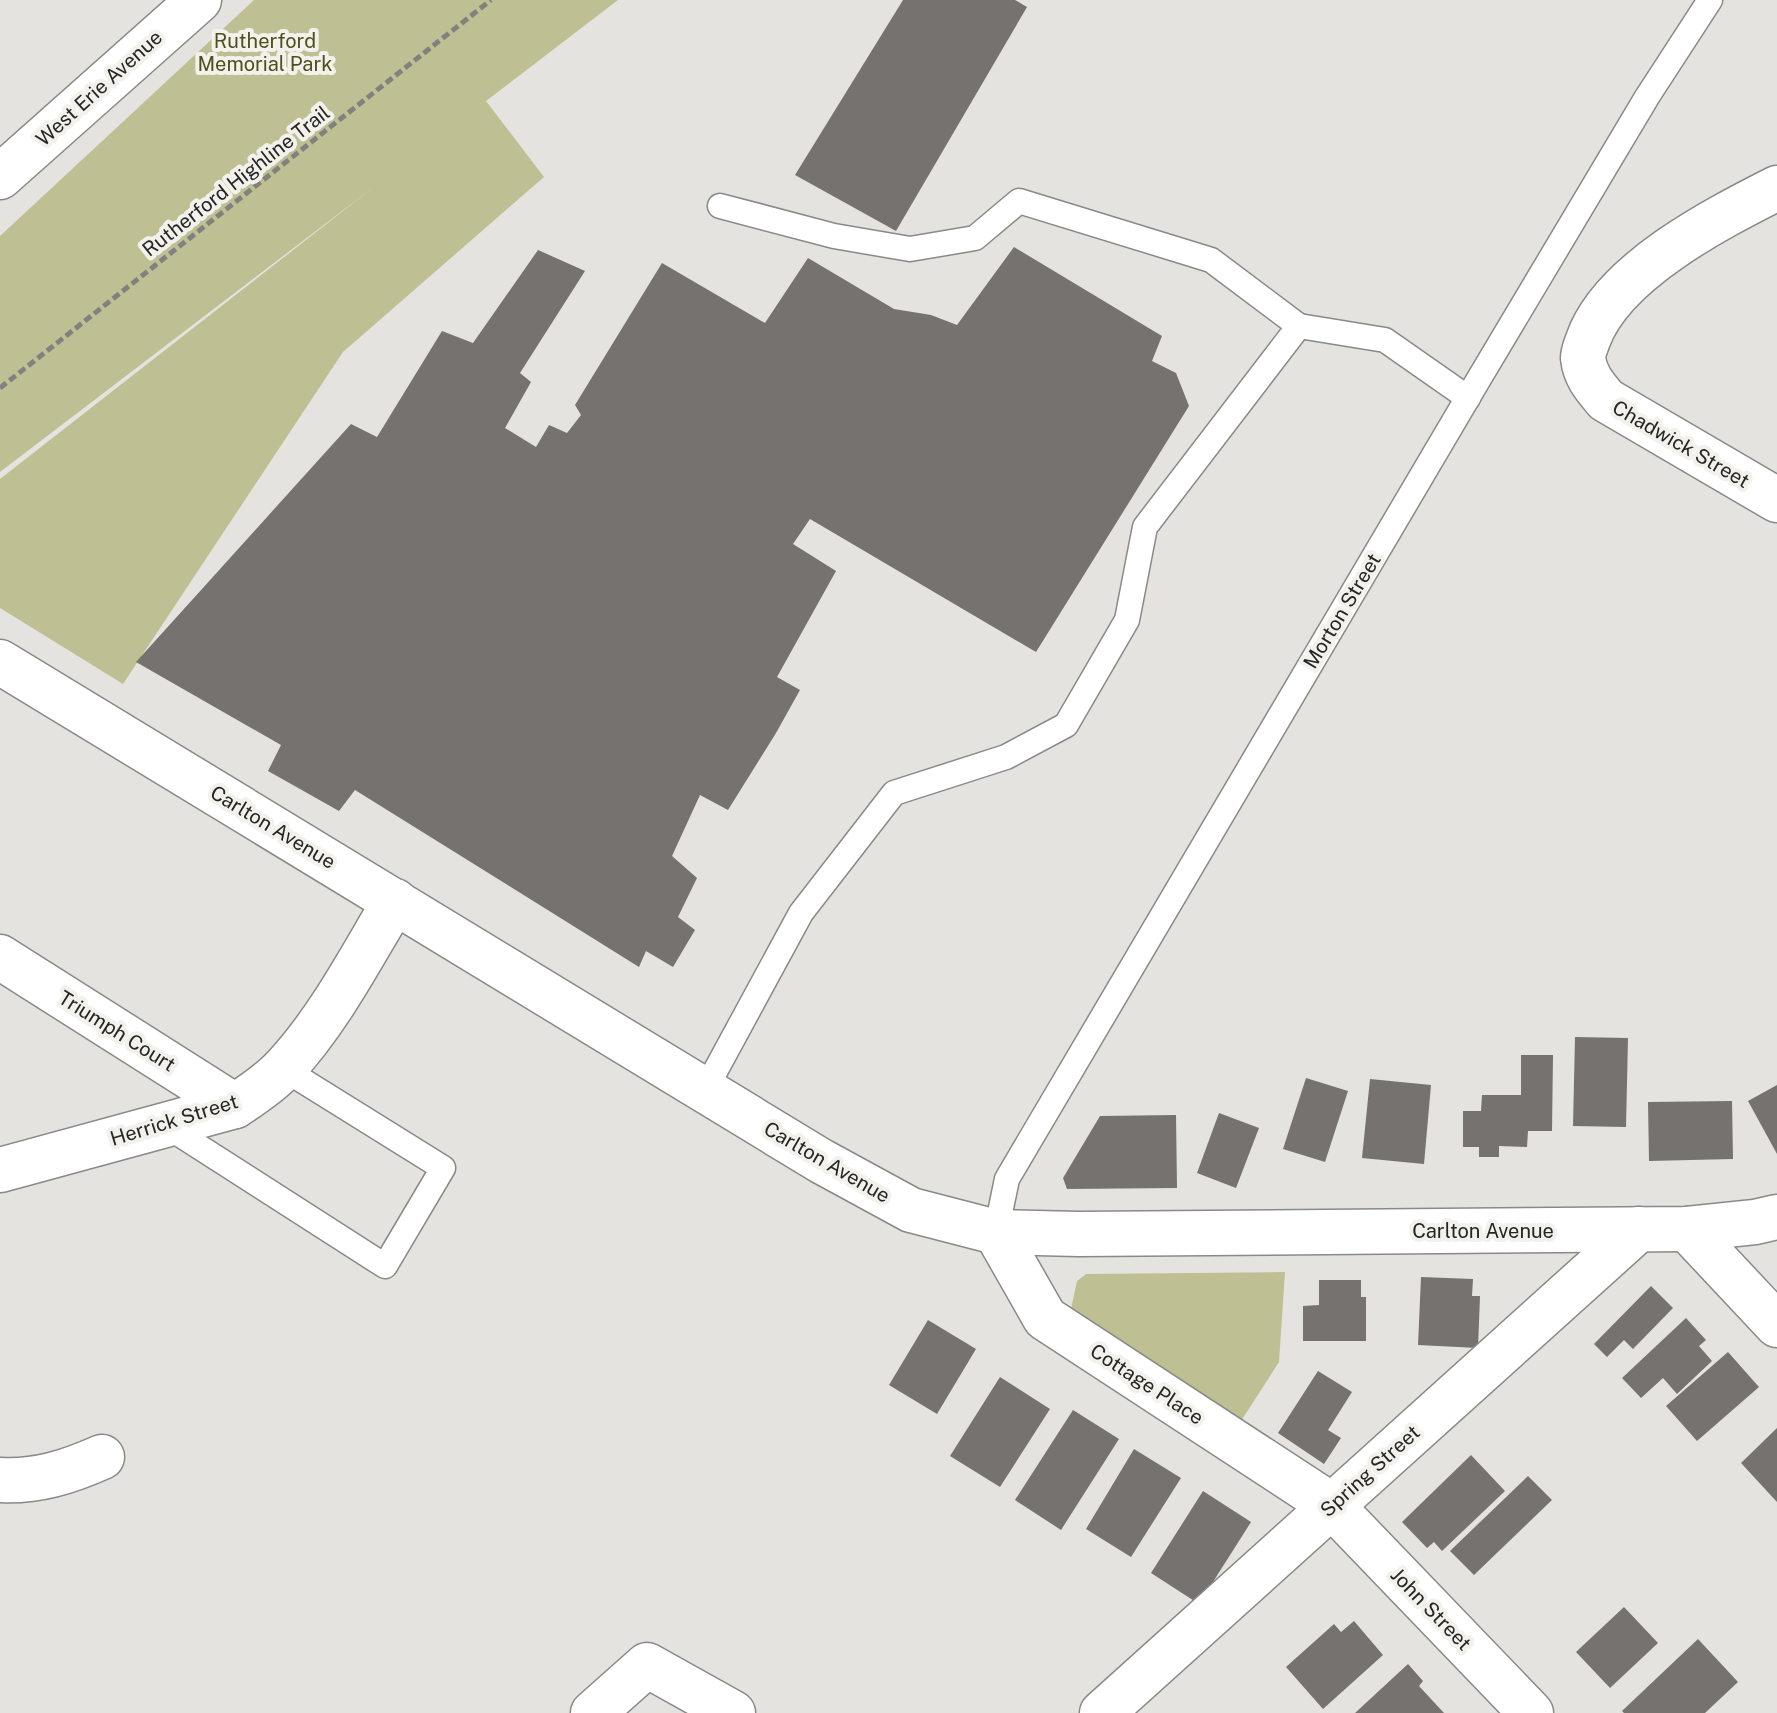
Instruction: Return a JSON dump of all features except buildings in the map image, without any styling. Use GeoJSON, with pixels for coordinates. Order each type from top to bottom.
{"type":"FeatureCollection","features":[{"type":"Feature","properties":{"kind":"street","name":"West Erie Avenue"},"geometry":{"type":"LineString","coordinates":[[0,177],[199,0]]}},
{"type":"Feature","properties":{"kind":"street","name":"Chadwick Street"},"geometry":{"type":"LineString","coordinates":[[1777,188],[1689,237],[1644,269],[1610,303],[1592,329],[1583,355],[1589,381],[1606,400],[1777,500]]}},
{"type":"Feature","properties":{"kind":"street","name":"Carlton Avenue"},"geometry":{"type":"LineString","coordinates":[[0,662],[821,1161],[911,1210],[996,1232],[1079,1234],[1687,1229],[1777,1217]]}},
{"type":"Feature","properties":{"kind":"street","name":"Herrick Street"},"geometry":{"type":"LineString","coordinates":[[0,1170],[235,1106],[258,1091],[284,1069],[313,1032],[395,901]]}},
{"type":"Feature","properties":{"kind":"street","name":"Triumph Court"},"geometry":{"type":"LineString","coordinates":[[0,957],[235,1106]]}},
{"type":"Feature","properties":{"kind":"street","name":"Spring Street"},"geometry":{"type":"LineString","coordinates":[[1102,1713],[1639,1229]]}},
{"type":"Feature","properties":{"kind":"street"},"geometry":{"type":"LineString","coordinates":[[1687,1229],[1777,1325]]}},
{"type":"Feature","properties":{"kind":"street","name":"Cottage Place"},"geometry":{"type":"LineString","coordinates":[[996,1232],[1045,1318],[1331,1505]]}},
{"type":"Feature","properties":{"kind":"street"},"geometry":{"type":"LineString","coordinates":[[0,1480],[24,1481],[68,1473],[102,1457]]}},
{"type":"Feature","properties":{"kind":"street","name":"John Street"},"geometry":{"type":"LineString","coordinates":[[1331,1505],[1531,1713]]}},
{"type":"Feature","properties":{"kind":"street"},"geometry":{"type":"LineString","coordinates":[[593,1713],[647,1665],[733,1713]]}},
{"type":"Feature","properties":{"kind":"lane","name":"Morton Street"},"geometry":{"type":"LineString","coordinates":[[996,1232],[1007,1179],[1647,97],[1710,0]]}},
{"type":"Feature","properties":{"kind":"lane"},"geometry":{"type":"LineString","coordinates":[[720,206],[834,236],[910,249],[975,238],[1019,201],[1211,260],[1299,326],[1385,340],[1468,398]]}},
{"type":"Feature","properties":{"kind":"lane"},"geometry":{"type":"LineString","coordinates":[[705,1090],[801,913],[894,793],[1006,757],[1066,725],[1127,620],[1145,527],[1299,326]]}},
{"type":"Feature","properties":{"kind":"lane"},"geometry":{"type":"LineString","coordinates":[[165,1125],[385,1266],[443,1168],[284,1069]]}},
{"type":"Feature","properties":{"kind":"path","name":"Rutherford Highline Trail"},"geometry":{"type":"LineString","coordinates":[[0,388],[491,0]]}},
{"type":"Feature","properties":{"kind":"green space","name":"Rutherford Memorial Park"},"geometry":{"type":"Polygon","coordinates":[[[254,0],[618,0],[486,101],[544,177],[343,352],[123,684],[0,608],[0,479],[375,186],[0,472],[0,236],[254,0]]]}},
{"type":"Feature","properties":{"kind":"green space"},"geometry":{"type":"Polygon","coordinates":[[[1285,1272],[1279,1362],[1234,1432],[1074,1325],[1071,1309],[1077,1281],[1086,1274],[1285,1272]]]}}]}
